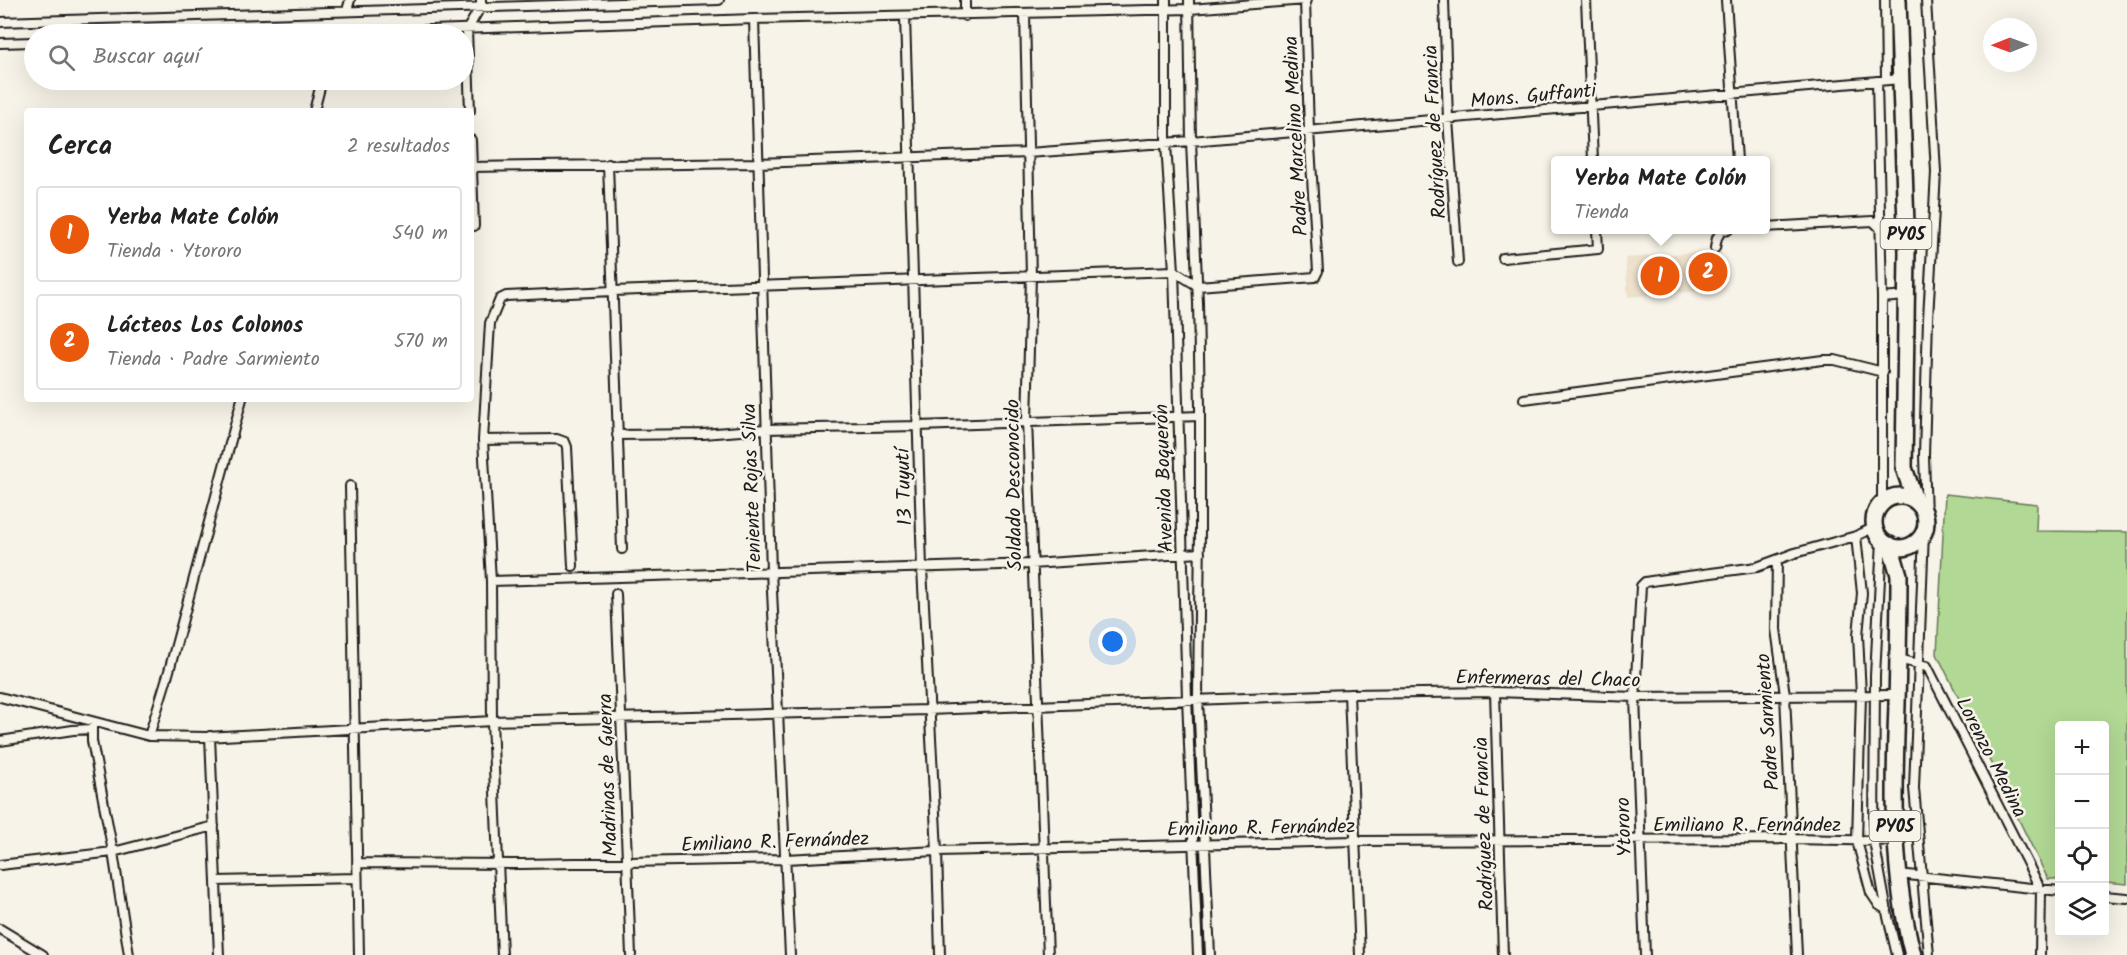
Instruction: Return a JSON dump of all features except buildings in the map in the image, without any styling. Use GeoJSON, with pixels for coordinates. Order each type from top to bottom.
{"type":"FeatureCollection","features":[{"type":"Feature","properties":{"kind":"highway","name":"PY05"},"geometry":{"type":"LineString","coordinates":[[1899,0],[1907,252],[1904,468],[1915,500],[1922,508],[1923,530],[1899,575]]}},
{"type":"Feature","properties":{"kind":"highway","name":"PY05"},"geometry":{"type":"LineString","coordinates":[[1904,468],[1875,516],[1882,538],[1899,575],[1895,841],[1902,905],[1913,955]]}},
{"type":"Feature","properties":{"kind":"highway"},"geometry":{"type":"LineString","coordinates":[[1884,501],[1901,496],[1915,500]]}},
{"type":"Feature","properties":{"kind":"highway"},"geometry":{"type":"LineString","coordinates":[[1882,538],[1905,547],[1923,530]]}},
{"type":"Feature","properties":{"kind":"street"},"geometry":{"type":"LineString","coordinates":[[0,22],[481,3],[719,0]]}},
{"type":"Feature","properties":{"kind":"street"},"geometry":{"type":"LineString","coordinates":[[965,0],[965,16]]}},
{"type":"Feature","properties":{"kind":"street","name":"Avenida Boquerón"},"geometry":{"type":"LineString","coordinates":[[1166,0],[1166,143],[1174,271],[1187,698],[1198,955]]}},
{"type":"Feature","properties":{"kind":"street","name":"Avenida Boquerón"},"geometry":{"type":"LineString","coordinates":[[1190,0],[1191,141],[1198,286],[1200,416],[1197,698],[1210,955]]}},
{"type":"Feature","properties":{"kind":"street"},"geometry":{"type":"LineString","coordinates":[[474,30],[754,19],[1167,10],[1305,0]]}},
{"type":"Feature","properties":{"kind":"street","name":"Padre Marcelino Medina"},"geometry":{"type":"LineString","coordinates":[[1198,286],[1315,277],[1318,271],[1309,131],[1305,0]]}},
{"type":"Feature","properties":{"kind":"street","name":"Rodríguez de Francia"},"geometry":{"type":"LineString","coordinates":[[1444,0],[1448,119],[1458,262]]}},
{"type":"Feature","properties":{"kind":"street"},"geometry":{"type":"LineString","coordinates":[[1586,0],[1593,156]]}},
{"type":"Feature","properties":{"kind":"street"},"geometry":{"type":"LineString","coordinates":[[1726,0],[1737,156]]}},
{"type":"Feature","properties":{"kind":"street"},"geometry":{"type":"LineString","coordinates":[[1885,0],[1886,80]]}},
{"type":"Feature","properties":{"kind":"street"},"geometry":{"type":"LineString","coordinates":[[1926,0],[1936,172],[1928,319],[1914,788],[1929,955]]}},
{"type":"Feature","properties":{"kind":"street"},"geometry":{"type":"LineString","coordinates":[[470,24],[481,3]]}},
{"type":"Feature","properties":{"kind":"street","name":"Soldado Desconocido"},"geometry":{"type":"LineString","coordinates":[[1025,14],[1031,276],[1027,421],[1048,955]]}},
{"type":"Feature","properties":{"kind":"street","name":"13 Tuyutí"},"geometry":{"type":"LineString","coordinates":[[905,17],[922,568],[937,851],[940,955]]}},
{"type":"Feature","properties":{"kind":"street","name":"Teniente Rojas Silva"},"geometry":{"type":"LineString","coordinates":[[754,19],[765,429],[790,955]]}},
{"type":"Feature","properties":{"kind":"street"},"geometry":{"type":"LineString","coordinates":[[0,43],[24,42]]}},
{"type":"Feature","properties":{"kind":"street","name":"Mons. Guffanti"},"geometry":{"type":"LineString","coordinates":[[474,167],[758,163],[1028,153],[1902,79]]}},
{"type":"Feature","properties":{"kind":"street"},"geometry":{"type":"LineString","coordinates":[[1877,81],[1884,501]]}},
{"type":"Feature","properties":{"kind":"street"},"geometry":{"type":"LineString","coordinates":[[315,108],[319,90]]}},
{"type":"Feature","properties":{"kind":"street"},"geometry":{"type":"LineString","coordinates":[[469,90],[470,108]]}},
{"type":"Feature","properties":{"kind":"street"},"geometry":{"type":"LineString","coordinates":[[608,165],[622,549]]}},
{"type":"Feature","properties":{"kind":"street"},"geometry":{"type":"LineString","coordinates":[[1770,227],[1873,221],[1879,227]]}},
{"type":"Feature","properties":{"kind":"street"},"geometry":{"type":"LineString","coordinates":[[1503,258],[1598,249],[1597,234]]}},
{"type":"Feature","properties":{"kind":"street"},"geometry":{"type":"LineString","coordinates":[[1715,249],[1719,234]]}},
{"type":"Feature","properties":{"kind":"street"},"geometry":{"type":"LineString","coordinates":[[502,955],[492,721],[491,581],[483,440],[490,323],[500,299],[506,296],[613,291],[1174,271],[1198,286]]}},
{"type":"Feature","properties":{"kind":"street"},"geometry":{"type":"LineString","coordinates":[[1882,298],[1906,296]]}},
{"type":"Feature","properties":{"kind":"street"},"geometry":{"type":"LineString","coordinates":[[1524,399],[1823,360],[1835,360],[1883,372]]}},
{"type":"Feature","properties":{"kind":"street"},"geometry":{"type":"LineString","coordinates":[[149,736],[169,671],[241,402]]}},
{"type":"Feature","properties":{"kind":"street"},"geometry":{"type":"LineString","coordinates":[[617,435],[703,434],[765,429],[1200,416]]}},
{"type":"Feature","properties":{"kind":"street"},"geometry":{"type":"LineString","coordinates":[[483,440],[557,439],[565,442],[573,566]]}},
{"type":"Feature","properties":{"kind":"street"},"geometry":{"type":"LineString","coordinates":[[350,486],[359,955]]}},
{"type":"Feature","properties":{"kind":"street"},"geometry":{"type":"LineString","coordinates":[[1856,536],[1862,593],[1858,635],[1861,695],[1857,840],[1871,893],[1887,910]]}},
{"type":"Feature","properties":{"kind":"street"},"geometry":{"type":"LineString","coordinates":[[1777,560],[1856,536],[1882,538],[1875,695],[1874,841],[1897,955]]}},
{"type":"Feature","properties":{"kind":"street"},"geometry":{"type":"LineString","coordinates":[[491,581],[1031,564],[1200,553]]}},
{"type":"Feature","properties":{"kind":"street","name":"Padre Sarmiento"},"geometry":{"type":"LineString","coordinates":[[1777,560],[1776,630],[1785,695],[1797,955]]}},
{"type":"Feature","properties":{"kind":"street","name":"Ytororo"},"geometry":{"type":"LineString","coordinates":[[1645,955],[1635,697],[1641,586],[1646,582],[1658,580],[1757,567],[1777,560]]}},
{"type":"Feature","properties":{"kind":"street","name":"Madrinas de Guerra"},"geometry":{"type":"LineString","coordinates":[[616,594],[631,955]]}},
{"type":"Feature","properties":{"kind":"street"},"geometry":{"type":"LineString","coordinates":[[1898,659],[1919,664]]}},
{"type":"Feature","properties":{"kind":"street","name":"Lorenzo Medina"},"geometry":{"type":"LineString","coordinates":[[1919,664],[1927,666],[2040,890]]}},
{"type":"Feature","properties":{"kind":"street","name":"Rodríguez de Francia"},"geometry":{"type":"LineString","coordinates":[[1496,692],[1503,955]]}},
{"type":"Feature","properties":{"kind":"street","name":"Enfermeras del Chaco"},"geometry":{"type":"LineString","coordinates":[[0,697],[91,726],[149,736],[210,736],[492,721],[928,710],[1187,698],[1349,694],[1496,692],[1635,697],[1897,695]]}},
{"type":"Feature","properties":{"kind":"street"},"geometry":{"type":"LineString","coordinates":[[1349,694],[1360,955]]}},
{"type":"Feature","properties":{"kind":"street"},"geometry":{"type":"LineString","coordinates":[[0,741],[91,726],[129,955]]}},
{"type":"Feature","properties":{"kind":"street"},"geometry":{"type":"LineString","coordinates":[[210,736],[219,955]]}},
{"type":"Feature","properties":{"kind":"street"},"geometry":{"type":"LineString","coordinates":[[0,865],[113,852],[214,826]]}},
{"type":"Feature","properties":{"kind":"street","name":"Emiliano R. Fernández"},"geometry":{"type":"LineString","coordinates":[[357,863],[499,864],[786,860],[937,851],[1354,841],[1791,839],[1895,841]]}},
{"type":"Feature","properties":{"kind":"street"},"geometry":{"type":"LineString","coordinates":[[1898,874],[2055,891]]}},
{"type":"Feature","properties":{"kind":"street"},"geometry":{"type":"LineString","coordinates":[[216,881],[357,878]]}},
{"type":"Feature","properties":{"kind":"street"},"geometry":{"type":"LineString","coordinates":[[2040,890],[2040,955]]}},
{"type":"Feature","properties":{"kind":"street"},"geometry":{"type":"LineString","coordinates":[[2109,896],[2127,898]]}},
{"type":"Feature","properties":{"kind":"street"},"geometry":{"type":"LineString","coordinates":[[0,929],[43,955]]}},
{"type":"Feature","properties":{"kind":"shaded area"},"geometry":{"type":"Polygon","coordinates":[[[1721,250],[1724,289],[1628,297],[1625,258],[1721,250]]]}},
{"type":"Feature","properties":{"kind":"green space"},"geometry":{"type":"Polygon","coordinates":[[[1945,494],[2037,504],[2036,531],[2127,532],[2127,884],[2109,882],[2109,721],[2055,721],[2055,879],[2048,879],[1937,654],[1945,494]]]}},
{"type":"Feature","properties":{"kind":"place","name":"Lácteos Los Colonos"},"geometry":{"type":"Point","coordinates":[1708,272]}},
{"type":"Feature","properties":{"kind":"place","name":"Yerba Mate Colón"},"geometry":{"type":"Point","coordinates":[1660,276]}}]}
